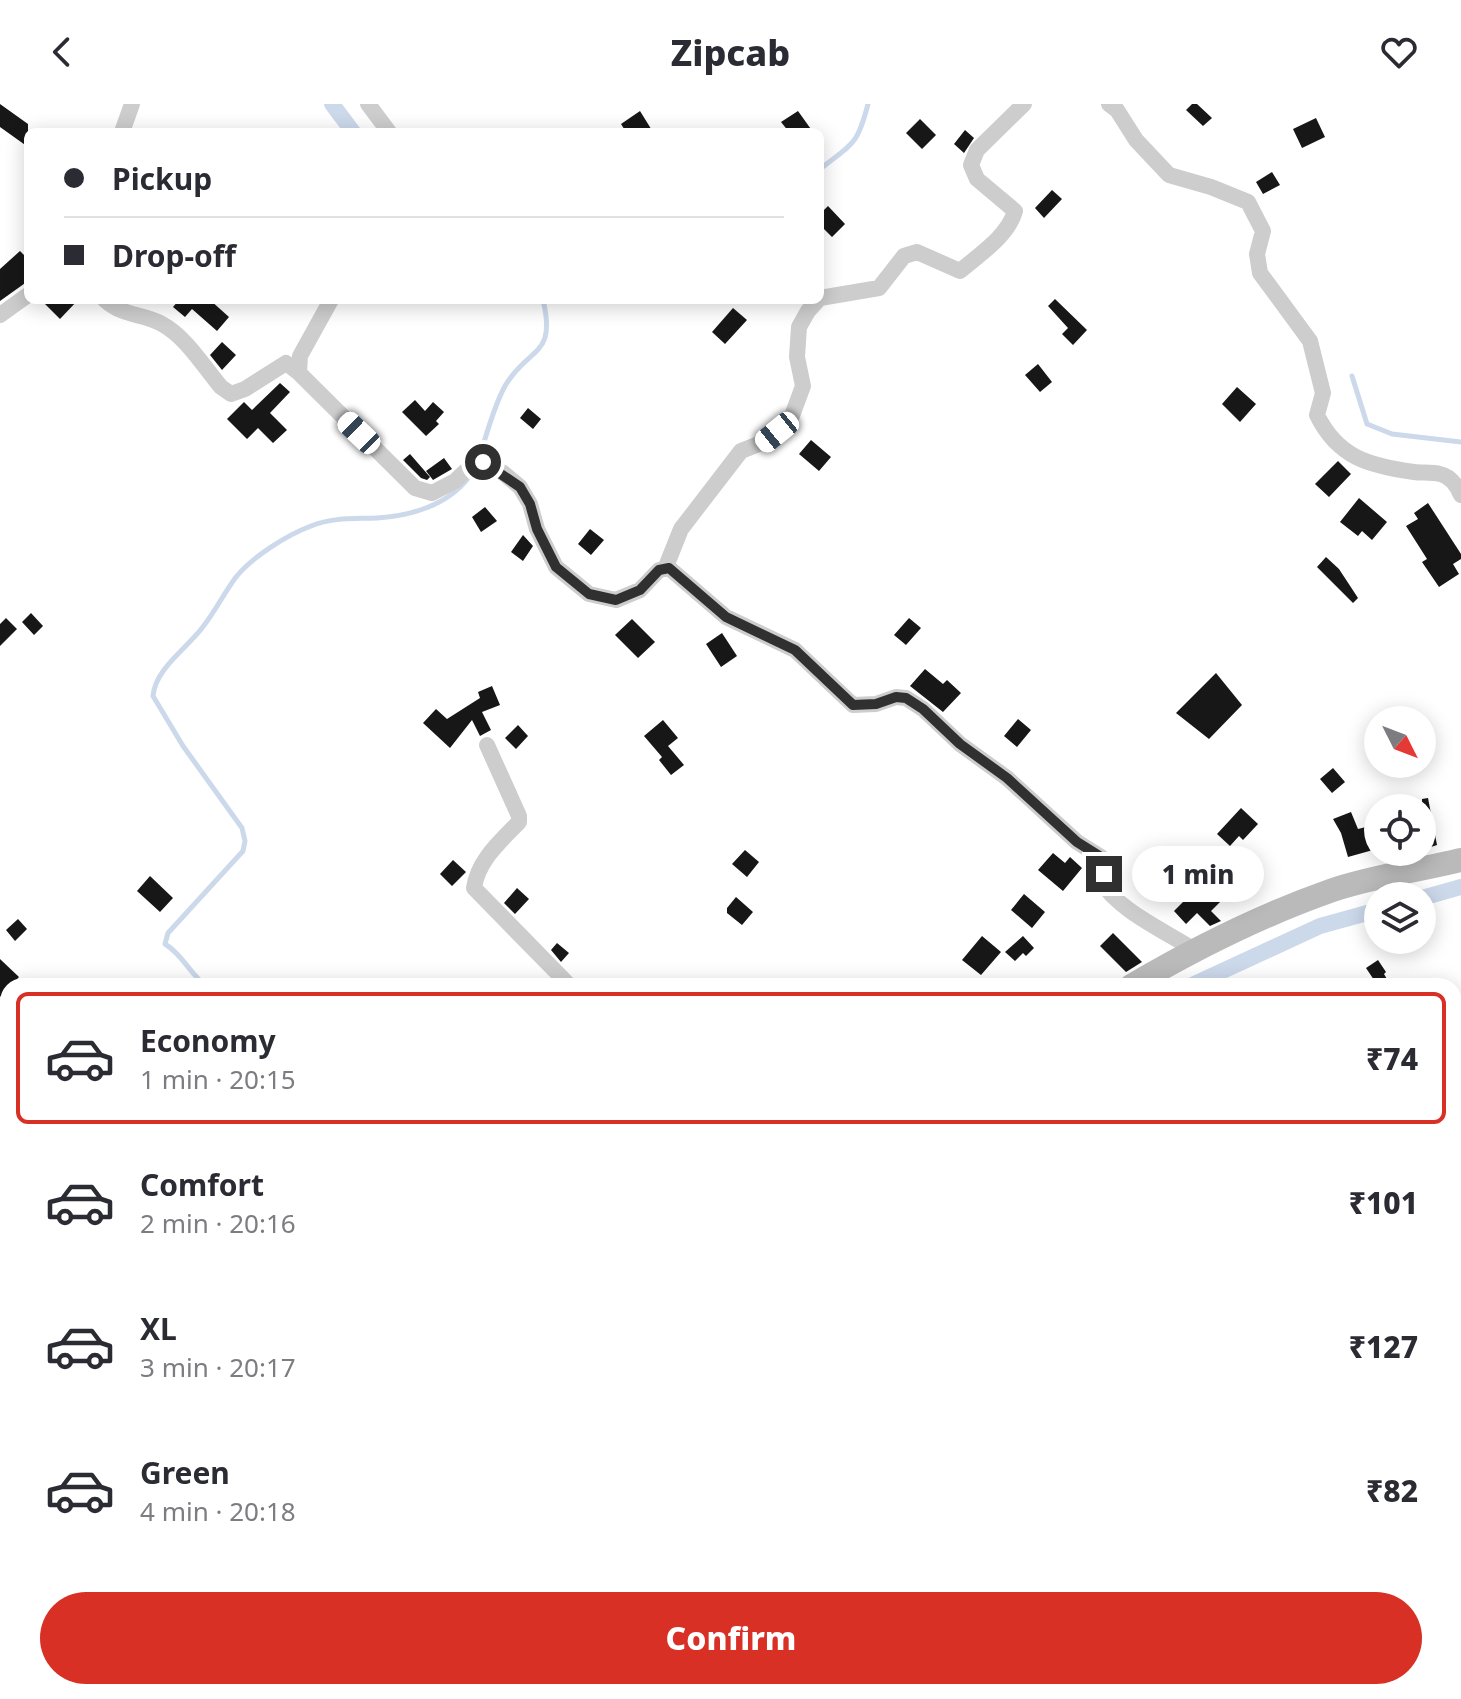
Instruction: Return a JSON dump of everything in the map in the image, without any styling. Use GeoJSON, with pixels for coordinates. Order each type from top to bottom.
{"type":"FeatureCollection","features":[{"type":"Feature","properties":{"kind":"main road"},"geometry":{"type":"LineString","coordinates":[[1146,978],[1196,951],[1331,891],[1399,872],[1461,860]]}},
{"type":"Feature","properties":{"kind":"street"},"geometry":{"type":"LineString","coordinates":[[123,128],[132,104]]}},
{"type":"Feature","properties":{"kind":"street"},"geometry":{"type":"LineString","coordinates":[[368,104],[386,128]]}},
{"type":"Feature","properties":{"kind":"street"},"geometry":{"type":"LineString","coordinates":[[824,298],[879,288],[904,256],[917,252],[960,271],[989,246],[1011,224],[1015,211],[977,179],[971,165],[977,150],[1024,104]]}},
{"type":"Feature","properties":{"kind":"street"},"geometry":{"type":"LineString","coordinates":[[1109,104],[1117,110],[1136,140],[1169,175],[1248,202],[1263,231],[1257,254],[1260,273],[1310,341],[1323,393],[1317,415],[1326,435],[1350,455],[1373,465],[1441,474],[1452,481],[1461,495]]}},
{"type":"Feature","properties":{"kind":"street"},"geometry":{"type":"LineString","coordinates":[[0,315],[24,298]]}},
{"type":"Feature","properties":{"kind":"street"},"geometry":{"type":"LineString","coordinates":[[109,304],[117,311],[159,322],[174,332],[221,387],[231,394],[245,389],[286,363],[415,488],[432,493],[455,481],[478,463],[520,487],[556,567],[589,594],[616,600],[640,590],[659,570],[669,568],[726,617],[795,650],[853,705],[906,698],[923,709],[960,744],[1007,778],[1077,842],[1101,857],[1106,865],[1101,881],[1106,891],[1142,918],[1196,951]]}},
{"type":"Feature","properties":{"kind":"street"},"geometry":{"type":"LineString","coordinates":[[299,373],[300,356],[329,304]]}},
{"type":"Feature","properties":{"kind":"street"},"geometry":{"type":"LineString","coordinates":[[665,569],[681,529],[741,451],[764,442],[790,421],[803,386],[797,357],[799,327],[814,304]]}},
{"type":"Feature","properties":{"kind":"street"},"geometry":{"type":"LineString","coordinates":[[487,745],[519,822],[488,854],[474,888],[562,978]]}},
{"type":"Feature","properties":{"kind":"building"},"geometry":{"type":"Polygon","coordinates":[[[0,104],[28,124],[28,128],[24,128],[24,144],[0,127],[0,104]]]}},
{"type":"Feature","properties":{"kind":"building"},"geometry":{"type":"Polygon","coordinates":[[[1197,104],[1212,118],[1203,126],[1186,110],[1197,104]]]}},
{"type":"Feature","properties":{"kind":"building"},"geometry":{"type":"Polygon","coordinates":[[[640,111],[651,128],[624,128],[621,124],[640,111]]]}},
{"type":"Feature","properties":{"kind":"building"},"geometry":{"type":"Polygon","coordinates":[[[798,111],[810,128],[786,128],[781,122],[798,111]]]}},
{"type":"Feature","properties":{"kind":"building"},"geometry":{"type":"Polygon","coordinates":[[[1316,118],[1325,137],[1302,148],[1293,129],[1316,118]]]}},
{"type":"Feature","properties":{"kind":"building"},"geometry":{"type":"Polygon","coordinates":[[[920,119],[936,135],[922,149],[906,133],[920,119]]]}},
{"type":"Feature","properties":{"kind":"building"},"geometry":{"type":"Polygon","coordinates":[[[965,130],[974,138],[964,153],[954,144],[965,130]]]}},
{"type":"Feature","properties":{"kind":"building"},"geometry":{"type":"Polygon","coordinates":[[[1272,172],[1280,185],[1263,194],[1256,182],[1272,172]]]}},
{"type":"Feature","properties":{"kind":"building"},"geometry":{"type":"Polygon","coordinates":[[[1052,190],[1062,199],[1044,218],[1035,208],[1052,190]]]}},
{"type":"Feature","properties":{"kind":"building"},"geometry":{"type":"Polygon","coordinates":[[[828,206],[845,224],[832,237],[824,229],[824,210],[828,206]]]}},
{"type":"Feature","properties":{"kind":"building"},"geometry":{"type":"Polygon","coordinates":[[[20,251],[24,255],[24,284],[0,301],[0,269],[20,251]]]}},
{"type":"Feature","properties":{"kind":"building"},"geometry":{"type":"Polygon","coordinates":[[[1055,299],[1087,330],[1073,345],[1062,334],[1068,328],[1048,306],[1055,299]]]}},
{"type":"Feature","properties":{"kind":"building"},"geometry":{"type":"Polygon","coordinates":[[[45,304],[74,304],[60,319],[45,304]]]}},
{"type":"Feature","properties":{"kind":"building"},"geometry":{"type":"Polygon","coordinates":[[[176,304],[214,304],[229,317],[217,331],[192,309],[185,317],[173,307],[176,304]]]}},
{"type":"Feature","properties":{"kind":"building"},"geometry":{"type":"Polygon","coordinates":[[[733,308],[747,320],[725,344],[712,332],[733,308]]]}},
{"type":"Feature","properties":{"kind":"building"},"geometry":{"type":"Polygon","coordinates":[[[222,342],[236,355],[222,370],[210,355],[222,342]]]}},
{"type":"Feature","properties":{"kind":"building"},"geometry":{"type":"Polygon","coordinates":[[[1038,364],[1052,382],[1040,392],[1025,375],[1038,364]]]}},
{"type":"Feature","properties":{"kind":"building"},"geometry":{"type":"Polygon","coordinates":[[[280,383],[290,392],[270,413],[287,430],[273,443],[258,428],[247,439],[227,419],[244,402],[252,410],[280,383]]]}},
{"type":"Feature","properties":{"kind":"building"},"geometry":{"type":"Polygon","coordinates":[[[1237,387],[1256,404],[1240,422],[1222,404],[1237,387]]]}},
{"type":"Feature","properties":{"kind":"building"},"geometry":{"type":"Polygon","coordinates":[[[415,400],[425,411],[433,402],[444,412],[436,421],[439,424],[426,436],[402,412],[415,400]]]}},
{"type":"Feature","properties":{"kind":"building"},"geometry":{"type":"Polygon","coordinates":[[[528,408],[541,419],[533,429],[520,418],[528,408]]]}},
{"type":"Feature","properties":{"kind":"building"},"geometry":{"type":"Polygon","coordinates":[[[811,440],[831,457],[819,471],[799,454],[811,440]]]}},
{"type":"Feature","properties":{"kind":"building"},"geometry":{"type":"Polygon","coordinates":[[[410,454],[430,477],[427,480],[403,460],[410,454]]]}},
{"type":"Feature","properties":{"kind":"building"},"geometry":{"type":"Polygon","coordinates":[[[444,458],[452,469],[433,480],[426,471],[444,458]]]}},
{"type":"Feature","properties":{"kind":"building"},"geometry":{"type":"Polygon","coordinates":[[[1338,461],[1351,474],[1329,497],[1315,484],[1338,461]]]}},
{"type":"Feature","properties":{"kind":"building"},"geometry":{"type":"Polygon","coordinates":[[[1359,498],[1387,522],[1372,540],[1362,531],[1358,536],[1340,522],[1359,498]]]}},
{"type":"Feature","properties":{"kind":"building"},"geometry":{"type":"Polygon","coordinates":[[[1428,503],[1461,554],[1461,559],[1453,564],[1459,574],[1439,587],[1422,562],[1427,559],[1406,526],[1418,519],[1414,513],[1428,503]]]}},
{"type":"Feature","properties":{"kind":"building"},"geometry":{"type":"Polygon","coordinates":[[[485,507],[497,521],[481,532],[472,517],[485,507]]]}},
{"type":"Feature","properties":{"kind":"building"},"geometry":{"type":"Polygon","coordinates":[[[590,529],[604,540],[591,555],[578,544],[590,529]]]}},
{"type":"Feature","properties":{"kind":"building"},"geometry":{"type":"Polygon","coordinates":[[[523,535],[533,546],[523,561],[511,552],[523,535]]]}},
{"type":"Feature","properties":{"kind":"building"},"geometry":{"type":"Polygon","coordinates":[[[1326,557],[1339,569],[1358,598],[1353,603],[1317,567],[1326,557]]]}},
{"type":"Feature","properties":{"kind":"building"},"geometry":{"type":"Polygon","coordinates":[[[31,613],[43,626],[34,635],[22,622],[31,613]]]}},
{"type":"Feature","properties":{"kind":"building"},"geometry":{"type":"Polygon","coordinates":[[[6,618],[17,629],[0,646],[0,624],[6,618]]]}},
{"type":"Feature","properties":{"kind":"building"},"geometry":{"type":"Polygon","coordinates":[[[909,618],[921,628],[906,645],[894,635],[909,618]]]}},
{"type":"Feature","properties":{"kind":"building"},"geometry":{"type":"Polygon","coordinates":[[[632,619],[655,642],[638,658],[615,635],[632,619]]]}},
{"type":"Feature","properties":{"kind":"building"},"geometry":{"type":"Polygon","coordinates":[[[722,633],[737,656],[721,667],[706,644],[722,633]]]}},
{"type":"Feature","properties":{"kind":"building"},"geometry":{"type":"Polygon","coordinates":[[[925,669],[943,684],[947,680],[961,693],[943,712],[910,686],[925,669]]]}},
{"type":"Feature","properties":{"kind":"building"},"geometry":{"type":"Polygon","coordinates":[[[1216,673],[1242,705],[1209,739],[1176,713],[1216,673]]]}},
{"type":"Feature","properties":{"kind":"building"},"geometry":{"type":"Polygon","coordinates":[[[492,686],[500,705],[482,712],[491,730],[480,736],[472,720],[450,748],[423,723],[436,709],[447,719],[480,698],[478,692],[492,686]]]}},
{"type":"Feature","properties":{"kind":"building"},"geometry":{"type":"Polygon","coordinates":[[[1018,719],[1031,730],[1017,747],[1004,736],[1018,719]]]}},
{"type":"Feature","properties":{"kind":"building"},"geometry":{"type":"Polygon","coordinates":[[[663,720],[678,738],[668,746],[684,765],[671,775],[659,760],[662,757],[644,736],[663,720]]]}},
{"type":"Feature","properties":{"kind":"building"},"geometry":{"type":"Polygon","coordinates":[[[518,725],[528,736],[516,749],[505,738],[518,725]]]}},
{"type":"Feature","properties":{"kind":"building"},"geometry":{"type":"Polygon","coordinates":[[[1333,768],[1345,782],[1332,793],[1320,779],[1333,768]]]}},
{"type":"Feature","properties":{"kind":"building"},"geometry":{"type":"Polygon","coordinates":[[[1241,808],[1258,824],[1243,840],[1239,836],[1230,846],[1217,834],[1241,808]]]}},
{"type":"Feature","properties":{"kind":"building"},"geometry":{"type":"Polygon","coordinates":[[[1351,812],[1358,829],[1364,828],[1364,853],[1348,857],[1333,819],[1351,812]]]}},
{"type":"Feature","properties":{"kind":"building"},"geometry":{"type":"Polygon","coordinates":[[[745,850],[759,862],[747,877],[732,864],[745,850]]]}},
{"type":"Feature","properties":{"kind":"building"},"geometry":{"type":"Polygon","coordinates":[[[1053,853],[1065,863],[1070,857],[1082,868],[1063,891],[1038,870],[1053,853]]]}},
{"type":"Feature","properties":{"kind":"building"},"geometry":{"type":"Polygon","coordinates":[[[453,860],[466,872],[452,886],[440,874],[453,860]]]}},
{"type":"Feature","properties":{"kind":"building"},"geometry":{"type":"Polygon","coordinates":[[[150,876],[173,898],[160,912],[137,891],[150,876]]]}},
{"type":"Feature","properties":{"kind":"building"},"geometry":{"type":"Polygon","coordinates":[[[1227,876],[1239,889],[1229,899],[1226,896],[1211,911],[1221,921],[1210,926],[1197,913],[1186,924],[1174,911],[1193,892],[1202,902],[1227,876]]]}},
{"type":"Feature","properties":{"kind":"building"},"geometry":{"type":"Polygon","coordinates":[[[517,888],[529,899],[515,914],[504,903],[517,888]]]}},
{"type":"Feature","properties":{"kind":"building"},"geometry":{"type":"Polygon","coordinates":[[[1024,894],[1045,912],[1032,928],[1011,910],[1024,894]]]}},
{"type":"Feature","properties":{"kind":"building"},"geometry":{"type":"Polygon","coordinates":[[[736,897],[753,912],[742,925],[727,913],[727,908],[736,897]]]}},
{"type":"Feature","properties":{"kind":"building"},"geometry":{"type":"Polygon","coordinates":[[[18,919],[27,929],[15,941],[6,930],[18,919]]]}},
{"type":"Feature","properties":{"kind":"building"},"geometry":{"type":"Polygon","coordinates":[[[1113,933],[1142,962],[1126,972],[1100,946],[1113,933]]]}},
{"type":"Feature","properties":{"kind":"building"},"geometry":{"type":"Polygon","coordinates":[[[982,936],[1001,952],[981,975],[962,960],[982,936]]]}},
{"type":"Feature","properties":{"kind":"building"},"geometry":{"type":"Polygon","coordinates":[[[1023,936],[1034,948],[1015,961],[1005,952],[1023,936]]]}},
{"type":"Feature","properties":{"kind":"building"},"geometry":{"type":"Polygon","coordinates":[[[557,943],[569,953],[561,962],[551,950],[557,943]]]}},
{"type":"Feature","properties":{"kind":"building"},"geometry":{"type":"Polygon","coordinates":[[[0,959],[19,977],[18,978],[0,978],[0,959]]]}},
{"type":"Feature","properties":{"kind":"building"},"geometry":{"type":"Polygon","coordinates":[[[1378,960],[1386,978],[1373,978],[1366,968],[1378,960]]]}},
{"type":"Feature","properties":{"kind":"waterway"},"geometry":{"type":"LineString","coordinates":[[332,104],[350,128]]}},
{"type":"Feature","properties":{"kind":"waterway"},"geometry":{"type":"LineString","coordinates":[[824,166],[857,136],[868,104]]}},
{"type":"Feature","properties":{"kind":"waterway"},"geometry":{"type":"LineString","coordinates":[[479,458],[505,386],[543,342],[546,332],[544,304]]}},
{"type":"Feature","properties":{"kind":"waterway"},"geometry":{"type":"LineString","coordinates":[[1352,376],[1367,424],[1392,434],[1461,442]]}},
{"type":"Feature","properties":{"kind":"waterway"},"geometry":{"type":"LineString","coordinates":[[197,978],[165,944],[168,933],[243,851],[245,841],[242,828],[183,746],[153,696],[159,677],[202,628],[236,577],[270,547],[319,523],[416,512],[451,495],[469,477]]}},
{"type":"Feature","properties":{"kind":"waterway"},"geometry":{"type":"LineString","coordinates":[[1436,894],[1461,887]]}},
{"type":"Feature","properties":{"kind":"waterway"},"geometry":{"type":"LineString","coordinates":[[1207,978],[1320,926],[1364,914]]}},
{"type":"Feature","properties":{"kind":"route"},"geometry":{"type":"LineString","coordinates":[[483,462],[520,487],[556,567],[589,594],[616,600],[640,590],[659,570],[669,568],[726,617],[795,650],[853,705],[876,704],[896,697],[906,698],[923,709],[960,744],[1007,778],[1077,842],[1101,857],[1106,865],[1104,874]]}}]}
